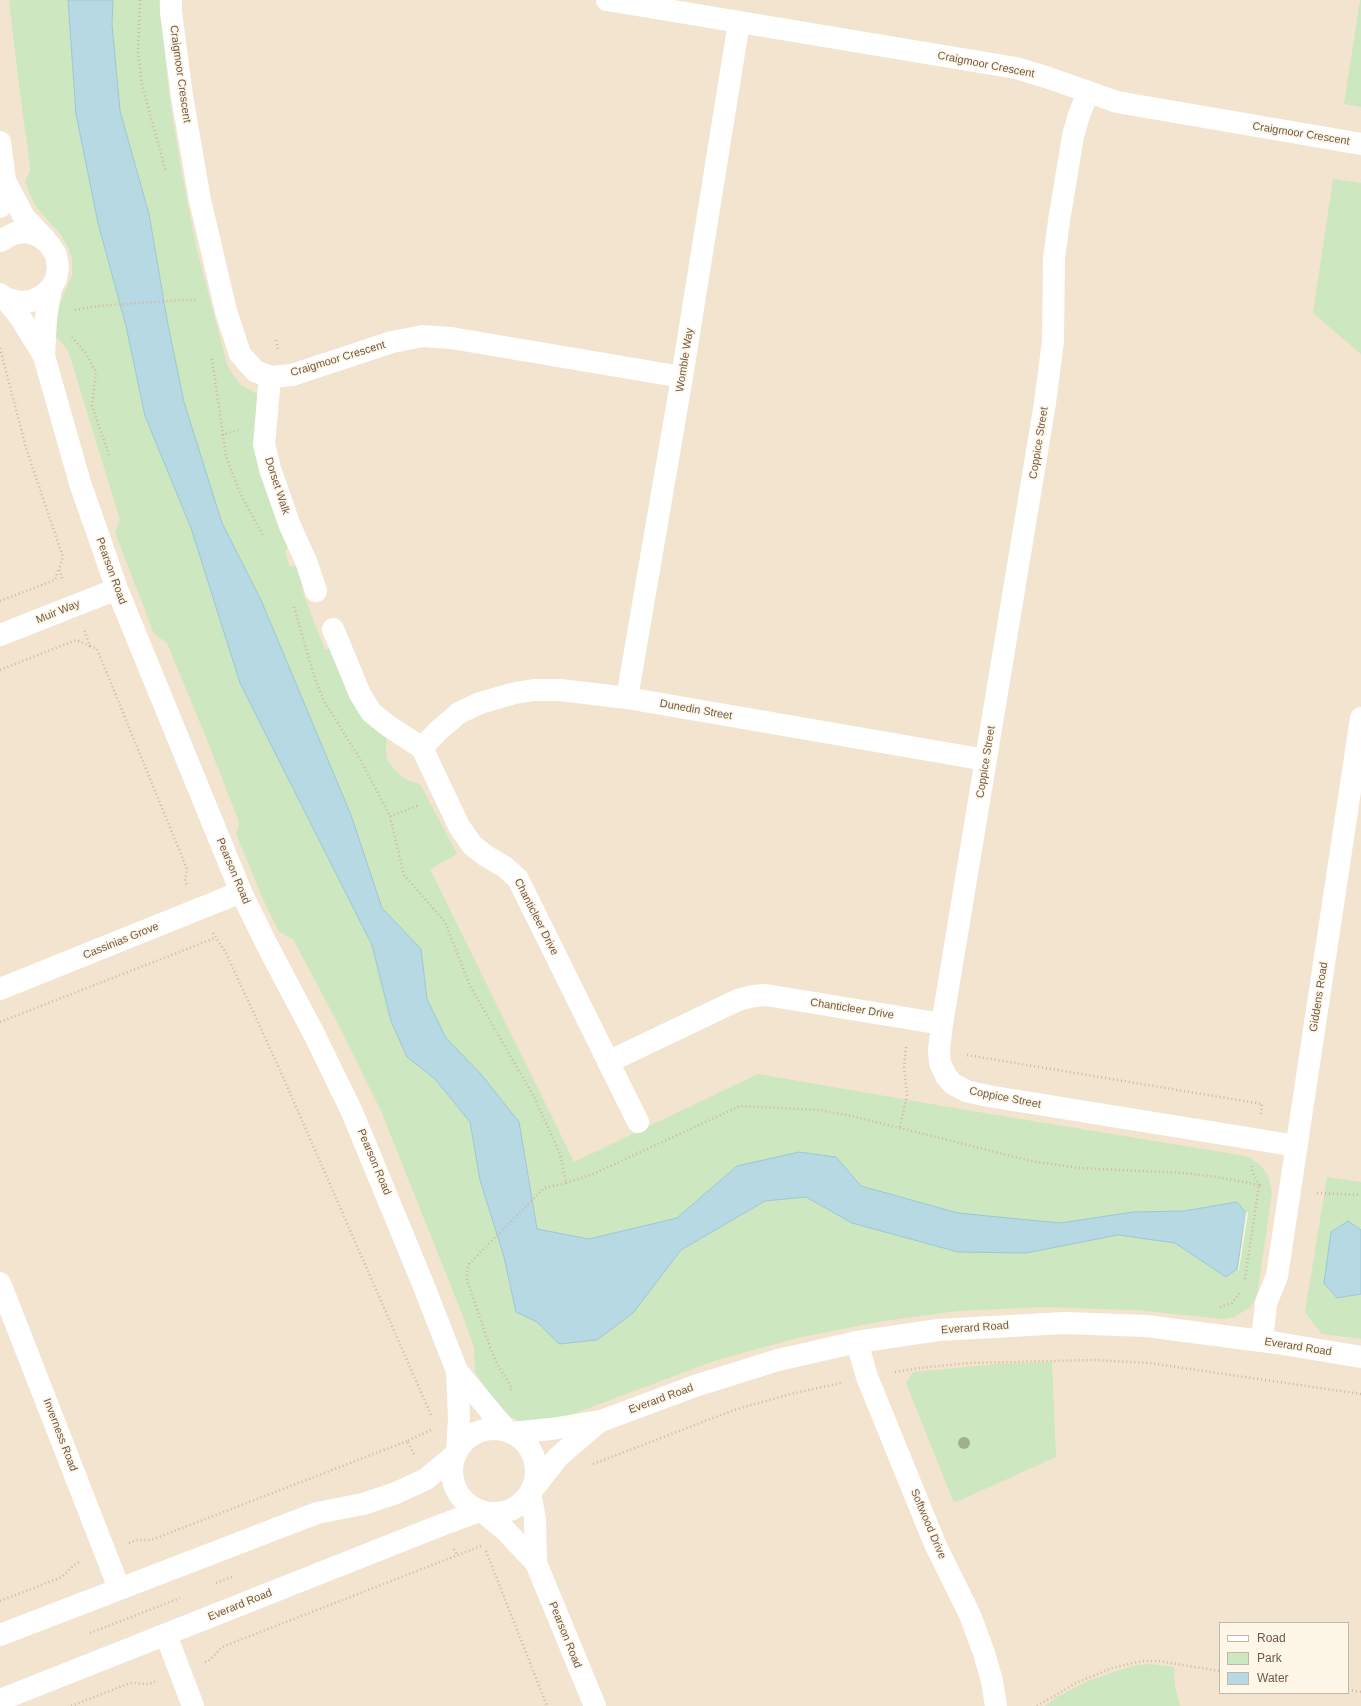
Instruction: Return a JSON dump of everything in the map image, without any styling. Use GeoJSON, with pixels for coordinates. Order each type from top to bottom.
{"type":"FeatureCollection","features":[{"type":"Feature","properties":{"kind":"street","name":"Craigmoor Crescent"},"geometry":{"type":"LineString","coordinates":[[171,0],[171,12],[182,96],[200,200],[226,311],[240,354],[255,371],[270,377],[292,375],[392,342],[423,336],[452,338],[682,377]]}},
{"type":"Feature","properties":{"kind":"street","name":"Craigmoor Crescent"},"geometry":{"type":"LineString","coordinates":[[607,0],[1016,68],[1117,102],[1148,109],[1361,144]]}},
{"type":"Feature","properties":{"kind":"street","name":"Womble Way"},"geometry":{"type":"LineString","coordinates":[[627,698],[682,377],[739,22]]}},
{"type":"Feature","properties":{"kind":"street","name":"Coppice Street"},"geometry":{"type":"LineString","coordinates":[[1088,92],[1078,115],[1073,136],[1059,221],[1054,258],[1053,341],[1045,403],[942,1024],[939,1050],[940,1063],[946,1076],[953,1084],[966,1091],[996,1098],[1297,1146]]}},
{"type":"Feature","properties":{"kind":"street"},"geometry":{"type":"LineString","coordinates":[[0,142],[5,181],[0,207]]}},
{"type":"Feature","properties":{"kind":"street"},"geometry":{"type":"LineString","coordinates":[[5,181],[24,217],[49,244]]}},
{"type":"Feature","properties":{"kind":"street"},"geometry":{"type":"LineString","coordinates":[[0,241],[15,233],[27,232],[39,236],[49,244]]}},
{"type":"Feature","properties":{"kind":"street","name":"Pearson Road"},"geometry":{"type":"LineString","coordinates":[[44,356],[46,318],[51,288],[56,278],[58,267],[56,255],[49,244]]}},
{"type":"Feature","properties":{"kind":"street"},"geometry":{"type":"LineString","coordinates":[[2,296],[19,302],[31,301],[42,296],[51,288]]}},
{"type":"Feature","properties":{"kind":"street","name":"Pearson Road"},"geometry":{"type":"LineString","coordinates":[[2,296],[20,317],[44,356],[80,483],[116,589],[241,892],[314,1034],[352,1112],[383,1185],[457,1371],[509,1432]]}},
{"type":"Feature","properties":{"kind":"street","name":"Dorset Walk"},"geometry":{"type":"LineString","coordinates":[[270,377],[264,444],[270,469],[290,526],[306,561],[316,591]]}},
{"type":"Feature","properties":{"kind":"street","name":"Muir Way"},"geometry":{"type":"LineString","coordinates":[[0,636],[116,589]]}},
{"type":"Feature","properties":{"kind":"street"},"geometry":{"type":"LineString","coordinates":[[333,629],[360,694],[371,712],[422,748]]}},
{"type":"Feature","properties":{"kind":"street","name":"Dunedin Street"},"geometry":{"type":"LineString","coordinates":[[422,748],[438,731],[459,713],[480,703],[515,693],[534,690],[560,690],[627,698],[986,760]]}},
{"type":"Feature","properties":{"kind":"street","name":"Giddens Road"},"geometry":{"type":"LineString","coordinates":[[1270,1342],[1266,1303],[1277,1276],[1361,718]]}},
{"type":"Feature","properties":{"kind":"street","name":"Chanticleer Drive"},"geometry":{"type":"LineString","coordinates":[[422,748],[459,826],[472,845],[486,856],[505,867],[518,879],[638,1122]]}},
{"type":"Feature","properties":{"kind":"street","name":"Cassinias Grove"},"geometry":{"type":"LineString","coordinates":[[0,989],[241,892]]}},
{"type":"Feature","properties":{"kind":"street","name":"Chanticleer Drive"},"geometry":{"type":"LineString","coordinates":[[608,1062],[738,1000],[753,996],[766,995],[942,1024]]}},
{"type":"Feature","properties":{"kind":"street","name":"Inverness Road"},"geometry":{"type":"LineString","coordinates":[[0,1283],[119,1588]]}},
{"type":"Feature","properties":{"kind":"street","name":"Everard Road"},"geometry":{"type":"LineString","coordinates":[[509,1432],[551,1429],[600,1421],[695,1386],[778,1360],[857,1342],[938,1330],[1065,1323],[1146,1326],[1270,1342],[1361,1357]]}},
{"type":"Feature","properties":{"kind":"street","name":"Softwood Drive"},"geometry":{"type":"LineString","coordinates":[[857,1342],[867,1377],[936,1544],[970,1616],[982,1647],[992,1681],[996,1706]]}},
{"type":"Feature","properties":{"kind":"street","name":"Pearson Road"},"geometry":{"type":"LineString","coordinates":[[457,1371],[459,1418],[457,1452]]}},
{"type":"Feature","properties":{"kind":"street","name":"Everard Road"},"geometry":{"type":"LineString","coordinates":[[531,1492],[558,1457],[600,1421]]}},
{"type":"Feature","properties":{"kind":"street"},"geometry":{"type":"LineString","coordinates":[[0,1635],[317,1513],[364,1504],[396,1493],[426,1479],[457,1452],[466,1440],[479,1432],[493,1429],[509,1432],[527,1445],[536,1464],[536,1478],[531,1492],[522,1503],[510,1510],[497,1513],[482,1511],[468,1504],[459,1494],[453,1481],[452,1467],[457,1452]]}},
{"type":"Feature","properties":{"kind":"street","name":"Pearson Road"},"geometry":{"type":"LineString","coordinates":[[531,1492],[535,1519],[536,1563]]}},
{"type":"Feature","properties":{"kind":"street","name":"Pearson Road"},"geometry":{"type":"LineString","coordinates":[[482,1511],[506,1531],[536,1563],[595,1706]]}},
{"type":"Feature","properties":{"kind":"street","name":"Everard Road"},"geometry":{"type":"LineString","coordinates":[[0,1700],[444,1524],[482,1511]]}},
{"type":"Feature","properties":{"kind":"street"},"geometry":{"type":"LineString","coordinates":[[166,1635],[193,1706]]}},
{"type":"Feature","properties":{"kind":"path"},"geometry":{"type":"LineString","coordinates":[[140,0],[138,52],[142,85],[167,176]]}},
{"type":"Feature","properties":{"kind":"path"},"geometry":{"type":"LineString","coordinates":[[98,306],[196,299],[198,307]]}},
{"type":"Feature","properties":{"kind":"path"},"geometry":{"type":"LineString","coordinates":[[70,333],[85,352],[96,372],[92,406],[109,455]]}},
{"type":"Feature","properties":{"kind":"path"},"geometry":{"type":"LineString","coordinates":[[0,348],[26,448],[63,558],[55,580],[0,601]]}},
{"type":"Feature","properties":{"kind":"path"},"geometry":{"type":"LineString","coordinates":[[210,352],[226,456],[240,493],[267,543]]}},
{"type":"Feature","properties":{"kind":"path"},"geometry":{"type":"LineString","coordinates":[[59,569],[90,646]]}},
{"type":"Feature","properties":{"kind":"path"},"geometry":{"type":"LineString","coordinates":[[293,603],[315,679],[324,701],[360,759],[390,816],[404,875],[445,922],[470,986],[534,1097],[560,1154],[566,1183]]}},
{"type":"Feature","properties":{"kind":"path"},"geometry":{"type":"LineString","coordinates":[[0,670],[76,640],[97,649],[187,869],[185,881],[215,938],[226,954],[279,1068],[433,1420]]}},
{"type":"Feature","properties":{"kind":"path"},"geometry":{"type":"LineString","coordinates":[[0,1022],[215,938]]}},
{"type":"Feature","properties":{"kind":"path"},"geometry":{"type":"LineString","coordinates":[[487,1406],[501,1398],[512,1388],[498,1366],[490,1348],[467,1280],[466,1271],[469,1264],[544,1188],[566,1183],[600,1171],[740,1106],[820,1110],[852,1116],[1031,1161],[1079,1168],[1184,1173],[1217,1177],[1258,1185]]}},
{"type":"Feature","properties":{"kind":"path"},"geometry":{"type":"LineString","coordinates":[[1289,1189],[1322,1194],[1361,1195]]}},
{"type":"Feature","properties":{"kind":"path"},"geometry":{"type":"LineString","coordinates":[[1246,1272],[1254,1214]]}},
{"type":"Feature","properties":{"kind":"path"},"geometry":{"type":"LineString","coordinates":[[0,1601],[62,1577],[74,1565],[106,1552],[137,1540],[151,1540],[408,1441]]}},
{"type":"Feature","properties":{"kind":"path"},"geometry":{"type":"LineString","coordinates":[[71,1706],[130,1683],[149,1684],[180,1673],[210,1660],[222,1647],[484,1545],[548,1706]]}},
{"type":"Feature","properties":{"kind":"path"},"geometry":{"type":"LineString","coordinates":[[1037,1706],[1076,1683],[1112,1668],[1142,1661],[1158,1661],[1219,1671]]}},
{"type":"Feature","properties":{"kind":"path"},"geometry":{"type":"LineString","coordinates":[[1349,1690],[1361,1692]]}},
{"type":"Feature","properties":{"kind":"shaded area"},"geometry":{"type":"Polygon","coordinates":[[[0,0],[1361,0],[1361,1706],[0,1706],[0,0]]]}},
{"type":"Feature","properties":{"kind":"green space"},"geometry":{"type":"Polygon","coordinates":[[[9,0],[159,0],[170,102],[197,250],[227,364],[241,385],[257,394],[254,442],[289,546],[285,551],[290,567],[295,566],[299,568],[303,593],[325,650],[331,648],[387,736],[387,759],[400,775],[409,781],[420,784],[457,854],[430,869],[574,1162],[758,1074],[1239,1155],[1251,1158],[1262,1167],[1268,1176],[1272,1193],[1258,1289],[1255,1300],[1249,1308],[1234,1317],[1223,1319],[1136,1310],[1044,1307],[958,1311],[883,1321],[797,1338],[717,1360],[565,1417],[528,1422],[519,1421],[511,1417],[498,1406],[475,1372],[474,1347],[464,1319],[381,1111],[337,1022],[293,939],[279,932],[264,901],[236,834],[239,825],[238,819],[205,735],[167,643],[154,634],[115,532],[120,520],[68,350],[56,336],[56,323],[59,306],[72,275],[72,259],[69,249],[61,235],[34,204],[25,181],[30,172],[30,166],[9,0]]]}},
{"type":"Feature","properties":{"kind":"green space"},"geometry":{"type":"Polygon","coordinates":[[[1361,0],[1361,107],[1344,104],[1361,0]]]}},
{"type":"Feature","properties":{"kind":"green space"},"geometry":{"type":"Polygon","coordinates":[[[1333,179],[1361,183],[1361,354],[1313,313],[1333,179]]]}},
{"type":"Feature","properties":{"kind":"green space"},"geometry":{"type":"Polygon","coordinates":[[[1327,1177],[1361,1182],[1361,1339],[1322,1334],[1305,1312],[1327,1177]]]}},
{"type":"Feature","properties":{"kind":"green space"},"geometry":{"type":"Polygon","coordinates":[[[1052,1362],[1056,1457],[954,1503],[906,1383],[913,1372],[998,1364],[1052,1362]]]}},
{"type":"Feature","properties":{"kind":"green space"},"geometry":{"type":"Polygon","coordinates":[[[1151,1664],[1174,1667],[1175,1686],[1180,1706],[1044,1706],[1057,1697],[1088,1681],[1132,1666],[1151,1664]]]}},
{"type":"Feature","properties":{"kind":"water"},"geometry":{"type":"Polygon","coordinates":[[[68,0],[113,0],[112,24],[120,111],[149,214],[168,325],[184,402],[222,523],[261,600],[351,815],[382,908],[421,949],[427,999],[446,1038],[480,1073],[519,1122],[537,1229],[589,1239],[677,1218],[737,1166],[799,1152],[836,1157],[861,1186],[958,1213],[1060,1223],[1133,1212],[1184,1211],[1237,1202],[1246,1213],[1237,1269],[1226,1277],[1175,1243],[1118,1235],[1026,1253],[958,1252],[852,1223],[806,1197],[765,1201],[681,1250],[633,1313],[597,1340],[559,1344],[537,1322],[516,1312],[504,1257],[480,1180],[470,1122],[435,1079],[407,1057],[391,1021],[372,945],[240,683],[191,528],[145,416],[126,326],[98,223],[76,114],[68,0]]]}},
{"type":"Feature","properties":{"kind":"water"},"geometry":{"type":"Polygon","coordinates":[[[1348,1221],[1361,1230],[1361,1294],[1337,1298],[1324,1283],[1331,1232],[1348,1221]]]}},
{"type":"Feature","properties":{"kind":"pier"},"geometry":{"type":"Polygon","coordinates":[[[1246,1212],[1248,1213],[1238,1270],[1246,1212]]]}}]}
